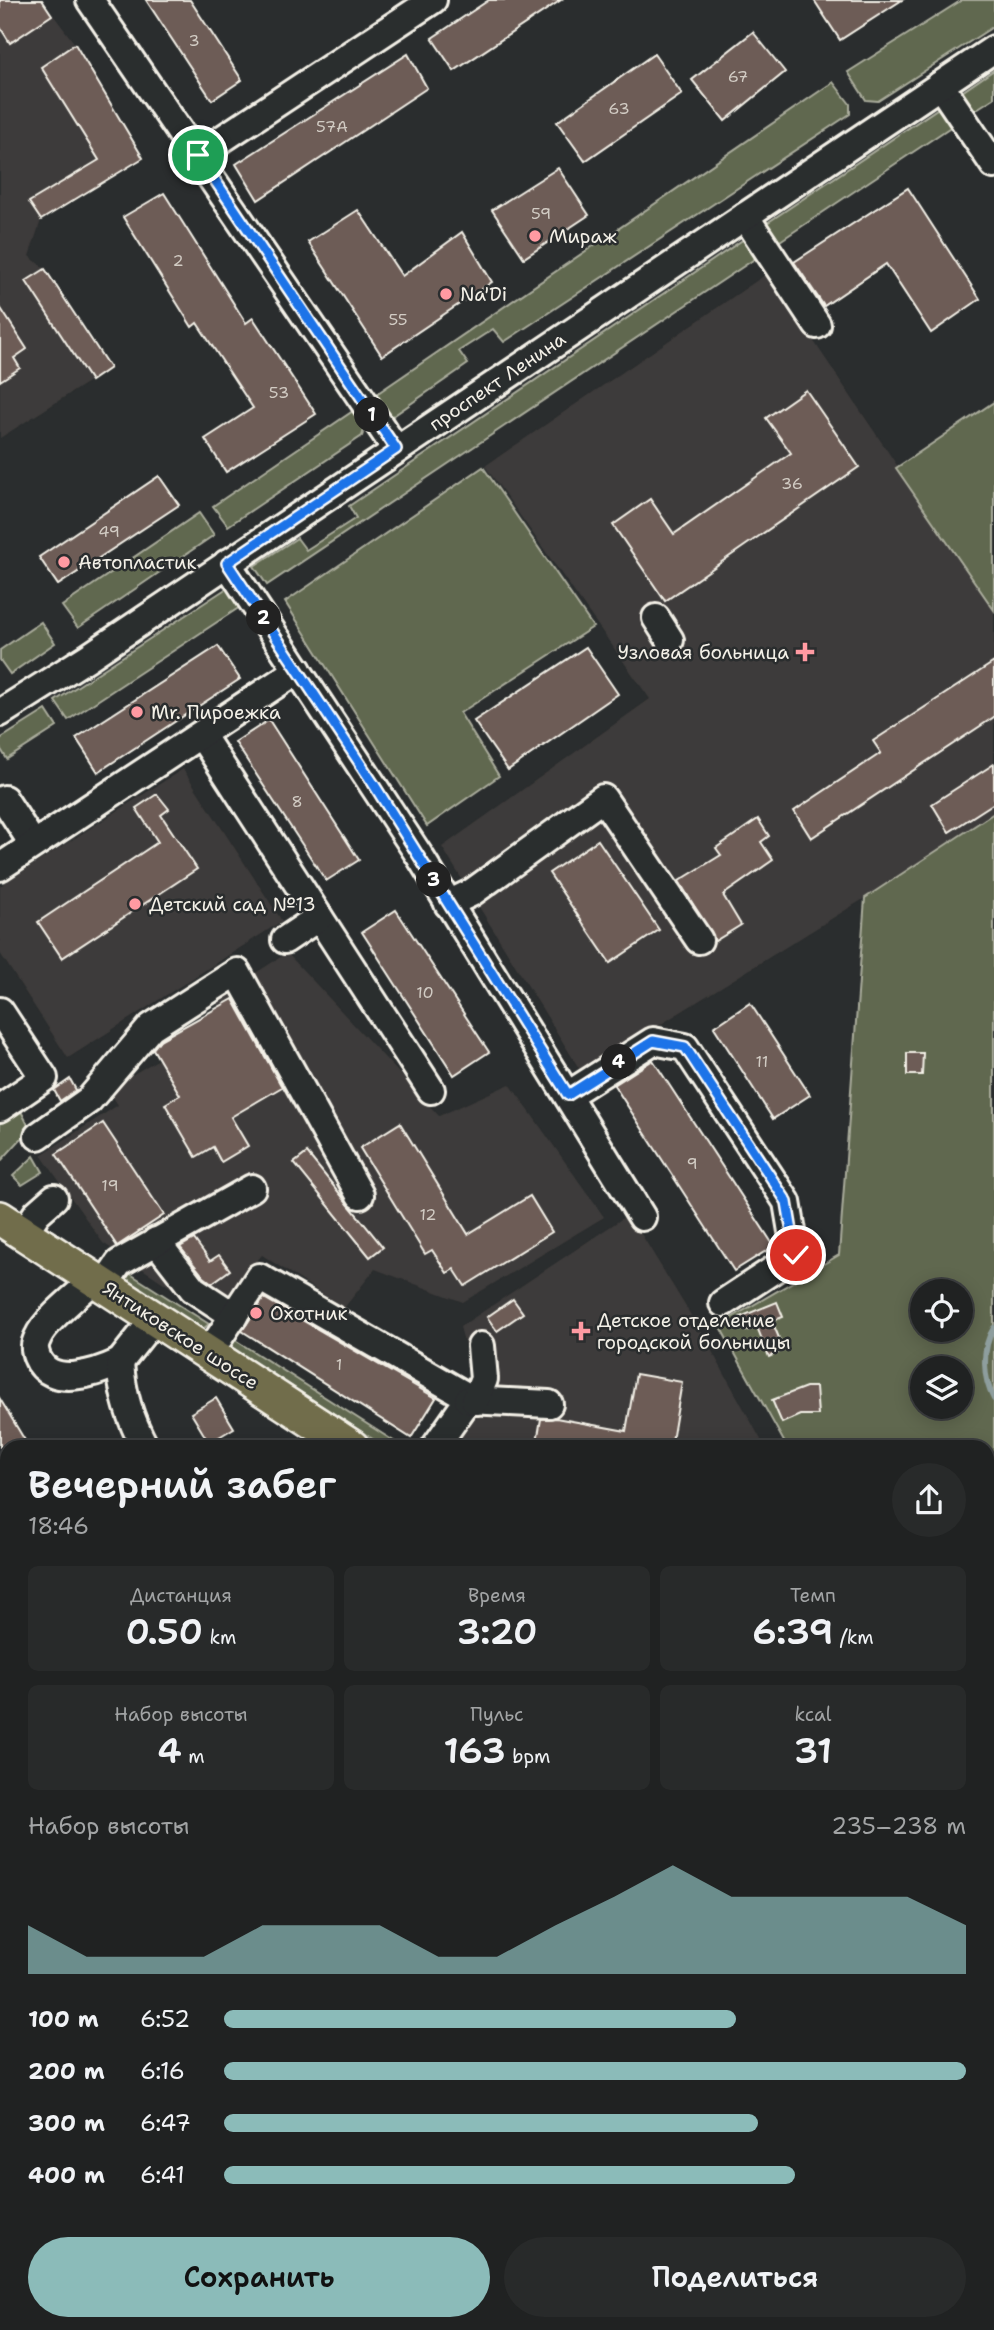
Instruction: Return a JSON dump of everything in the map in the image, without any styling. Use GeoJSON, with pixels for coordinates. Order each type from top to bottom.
{"type":"FeatureCollection","features":[{"type":"Feature","properties":{"kind":"main road","name":"Янтиковское шоссе"},"geometry":{"type":"LineString","coordinates":[[11,1225],[341,1440]]}},
{"type":"Feature","properties":{"kind":"street"},"geometry":{"type":"LineString","coordinates":[[90,0],[396,449]]}},
{"type":"Feature","properties":{"kind":"street"},"geometry":{"type":"LineString","coordinates":[[198,155],[406,8],[433,0]]}},
{"type":"Feature","properties":{"kind":"street","name":"проспект Ленина"},"geometry":{"type":"LineString","coordinates":[[0,713],[994,49]]}},
{"type":"Feature","properties":{"kind":"street"},"geometry":{"type":"LineString","coordinates":[[940,85],[994,165]]}},
{"type":"Feature","properties":{"kind":"street"},"geometry":{"type":"LineString","coordinates":[[745,216],[817,326]]}},
{"type":"Feature","properties":{"kind":"street"},"geometry":{"type":"LineString","coordinates":[[227,563],[448,904],[642,1217]]}},
{"type":"Feature","properties":{"kind":"street"},"geometry":{"type":"LineString","coordinates":[[0,867],[202,736],[298,670]]}},
{"type":"Feature","properties":{"kind":"street"},"geometry":{"type":"LineString","coordinates":[[202,736],[431,1090]]}},
{"type":"Feature","properties":{"kind":"street"},"geometry":{"type":"LineString","coordinates":[[448,904],[471,893],[603,798],[699,940]]}},
{"type":"Feature","properties":{"kind":"street"},"geometry":{"type":"LineString","coordinates":[[4,799],[33,844]]}},
{"type":"Feature","properties":{"kind":"street"},"geometry":{"type":"LineString","coordinates":[[285,940],[319,918]]}},
{"type":"Feature","properties":{"kind":"street"},"geometry":{"type":"LineString","coordinates":[[38,1136],[89,1100],[151,1027],[237,972],[360,1195]]}},
{"type":"Feature","properties":{"kind":"street"},"geometry":{"type":"LineString","coordinates":[[0,1011],[44,1077],[0,1108]]}},
{"type":"Feature","properties":{"kind":"street"},"geometry":{"type":"LineString","coordinates":[[568,1095],[653,1041],[685,1047],[787,1202],[796,1255],[723,1303]]}},
{"type":"Feature","properties":{"kind":"street"},"geometry":{"type":"LineString","coordinates":[[155,1318],[120,1362],[94,1374],[71,1376],[50,1371],[39,1361],[34,1347],[38,1334],[119,1263],[252,1188]]}},
{"type":"Feature","properties":{"kind":"street"},"geometry":{"type":"LineString","coordinates":[[11,1225],[37,1213],[54,1198]]}},
{"type":"Feature","properties":{"kind":"street"},"geometry":{"type":"LineString","coordinates":[[156,1241],[193,1289],[233,1316]]}},
{"type":"Feature","properties":{"kind":"street"},"geometry":{"type":"LineString","coordinates":[[209,1353],[259,1277],[475,1401]]}},
{"type":"Feature","properties":{"kind":"street"},"geometry":{"type":"LineString","coordinates":[[475,1401],[484,1379],[481,1346]]}},
{"type":"Feature","properties":{"kind":"street"},"geometry":{"type":"LineString","coordinates":[[120,1362],[122,1389],[131,1421],[141,1440]]}},
{"type":"Feature","properties":{"kind":"street"},"geometry":{"type":"LineString","coordinates":[[440,1440],[468,1400],[549,1404]]}},
{"type":"Feature","properties":{"kind":"shaded area"},"geometry":{"type":"Polygon","coordinates":[[[0,0],[42,0],[75,44],[143,158],[41,220],[29,256],[45,269],[110,368],[0,438],[0,0]]]}},
{"type":"Feature","properties":{"kind":"shaded area","name":"Узловая больница"},"geometry":{"type":"Polygon","coordinates":[[[768,273],[994,610],[994,813],[865,898],[582,1073],[442,847],[650,699],[485,466],[768,273]]]}},
{"type":"Feature","properties":{"kind":"shaded area","name":"Детский сад №13"},"geometry":{"type":"Polygon","coordinates":[[[183,769],[282,921],[68,1058],[0,953],[0,886],[183,769]]]}},
{"type":"Feature","properties":{"kind":"shaded area"},"geometry":{"type":"Polygon","coordinates":[[[287,953],[439,1116],[510,1084],[604,1217],[463,1302],[375,1269],[344,1308],[262,1255],[211,1314],[103,1243],[41,1155],[118,1105],[108,1089],[159,1059],[151,1046],[219,1006],[215,999],[287,953]]]}},
{"type":"Feature","properties":{"kind":"shaded area","name":"Детское отделение городской больницы"},"geometry":{"type":"Polygon","coordinates":[[[629,1214],[703,1335],[761,1440],[447,1440],[479,1395],[460,1327],[629,1214]]]}},
{"type":"Feature","properties":{"kind":"green space"},"geometry":{"type":"Polygon","coordinates":[[[962,0],[994,0],[994,26],[878,101],[866,100],[848,72],[962,0]]]}},
{"type":"Feature","properties":{"kind":"green space"},"geometry":{"type":"Polygon","coordinates":[[[994,70],[994,98],[972,112],[959,94],[994,70]]]}},
{"type":"Feature","properties":{"kind":"green space"},"geometry":{"type":"Polygon","coordinates":[[[833,82],[850,104],[850,114],[504,342],[493,329],[459,351],[468,364],[393,416],[385,411],[375,395],[833,82]]]}},
{"type":"Feature","properties":{"kind":"green space"},"geometry":{"type":"Polygon","coordinates":[[[943,105],[955,124],[777,243],[764,225],[943,105]]]}},
{"type":"Feature","properties":{"kind":"green space"},"geometry":{"type":"Polygon","coordinates":[[[747,237],[759,256],[267,585],[254,566],[297,538],[306,550],[356,518],[349,506],[747,237]]]}},
{"type":"Feature","properties":{"kind":"green space"},"geometry":{"type":"Polygon","coordinates":[[[994,402],[994,610],[896,468],[994,402]]]}},
{"type":"Feature","properties":{"kind":"green space"},"geometry":{"type":"Polygon","coordinates":[[[356,409],[366,424],[362,436],[228,526],[213,506],[356,409]]]}},
{"type":"Feature","properties":{"kind":"green space"},"geometry":{"type":"Polygon","coordinates":[[[483,467],[593,627],[460,713],[499,776],[427,826],[285,602],[483,467]]]}},
{"type":"Feature","properties":{"kind":"green space"},"geometry":{"type":"Polygon","coordinates":[[[199,513],[214,535],[78,628],[62,606],[199,513]]]}},
{"type":"Feature","properties":{"kind":"green space"},"geometry":{"type":"Polygon","coordinates":[[[227,588],[240,607],[68,720],[55,701],[227,588]]]}},
{"type":"Feature","properties":{"kind":"green space"},"geometry":{"type":"Polygon","coordinates":[[[41,622],[55,643],[10,674],[0,660],[0,650],[41,622]]]}},
{"type":"Feature","properties":{"kind":"green space"},"geometry":{"type":"Polygon","coordinates":[[[46,710],[57,727],[7,759],[0,748],[0,739],[46,710]]]}},
{"type":"Feature","properties":{"kind":"green space"},"geometry":{"type":"Polygon","coordinates":[[[994,813],[994,1440],[783,1440],[719,1325],[839,1255],[865,898],[994,813]]]}},
{"type":"Feature","properties":{"kind":"green space"},"geometry":{"type":"Polygon","coordinates":[[[21,1111],[30,1129],[0,1162],[0,1124],[21,1111]]]}},
{"type":"Feature","properties":{"kind":"green space"},"geometry":{"type":"Polygon","coordinates":[[[34,1156],[43,1172],[22,1185],[13,1176],[34,1156]]]}},
{"type":"Feature","properties":{"kind":"green space"},"geometry":{"type":"Polygon","coordinates":[[[121,1268],[209,1324],[197,1334],[117,1279],[121,1268]]]}},
{"type":"Feature","properties":{"kind":"green space"},"geometry":{"type":"Polygon","coordinates":[[[232,1338],[392,1440],[374,1440],[227,1344],[232,1338]]]}},
{"type":"Feature","properties":{"kind":"building"},"geometry":{"type":"Polygon","coordinates":[[[0,0],[42,0],[52,15],[10,43],[0,27],[0,0]]]}},
{"type":"Feature","properties":{"kind":"building"},"geometry":{"type":"Polygon","coordinates":[[[146,0],[190,0],[242,80],[212,100],[146,0]]]}},
{"type":"Feature","properties":{"kind":"building"},"geometry":{"type":"Polygon","coordinates":[[[489,0],[561,0],[454,71],[432,38],[489,0]]]}},
{"type":"Feature","properties":{"kind":"building"},"geometry":{"type":"Polygon","coordinates":[[[814,0],[902,0],[840,40],[814,0]]]}},
{"type":"Feature","properties":{"kind":"building"},"geometry":{"type":"Polygon","coordinates":[[[753,32],[785,72],[725,121],[692,80],[753,32]]]}},
{"type":"Feature","properties":{"kind":"building"},"geometry":{"type":"Polygon","coordinates":[[[75,44],[143,158],[41,220],[29,202],[99,160],[41,67],[75,44]]]}},
{"type":"Feature","properties":{"kind":"building"},"geometry":{"type":"Polygon","coordinates":[[[408,54],[427,88],[258,200],[236,164],[408,54]]]}},
{"type":"Feature","properties":{"kind":"building"},"geometry":{"type":"Polygon","coordinates":[[[654,54],[682,94],[585,161],[557,122],[654,54]]]}},
{"type":"Feature","properties":{"kind":"building"},"geometry":{"type":"Polygon","coordinates":[[[558,168],[589,215],[524,258],[492,210],[558,168]]]}},
{"type":"Feature","properties":{"kind":"building"},"geometry":{"type":"Polygon","coordinates":[[[908,188],[980,299],[931,333],[886,264],[824,306],[794,262],[908,188]]]}},
{"type":"Feature","properties":{"kind":"building"},"geometry":{"type":"Polygon","coordinates":[[[164,193],[246,323],[253,318],[316,414],[226,472],[205,439],[253,408],[197,323],[192,327],[123,217],[164,193]]]}},
{"type":"Feature","properties":{"kind":"building"},"geometry":{"type":"Polygon","coordinates":[[[358,210],[402,276],[462,232],[492,282],[382,356],[308,242],[358,210]]]}},
{"type":"Feature","properties":{"kind":"building"},"geometry":{"type":"Polygon","coordinates":[[[45,269],[110,368],[91,381],[26,281],[45,269]]]}},
{"type":"Feature","properties":{"kind":"building"},"geometry":{"type":"Polygon","coordinates":[[[0,307],[27,349],[14,358],[20,368],[0,381],[0,307]]]}},
{"type":"Feature","properties":{"kind":"building"},"geometry":{"type":"Polygon","coordinates":[[[806,390],[859,467],[665,601],[613,525],[650,499],[674,534],[791,453],[766,418],[806,390]]]}},
{"type":"Feature","properties":{"kind":"building"},"geometry":{"type":"Polygon","coordinates":[[[159,476],[179,505],[58,585],[39,557],[159,476]]]}},
{"type":"Feature","properties":{"kind":"building"},"geometry":{"type":"Polygon","coordinates":[[[218,646],[240,679],[98,772],[76,738],[218,646]]]}},
{"type":"Feature","properties":{"kind":"building"},"geometry":{"type":"Polygon","coordinates":[[[586,647],[618,694],[508,770],[474,721],[586,647]]]}},
{"type":"Feature","properties":{"kind":"building"},"geometry":{"type":"Polygon","coordinates":[[[994,662],[994,717],[811,838],[794,811],[881,753],[873,741],[994,662]]]}},
{"type":"Feature","properties":{"kind":"building"},"geometry":{"type":"Polygon","coordinates":[[[269,720],[359,860],[326,881],[235,742],[269,720]]]}},
{"type":"Feature","properties":{"kind":"building"},"geometry":{"type":"Polygon","coordinates":[[[994,764],[994,803],[949,832],[932,804],[994,764]]]}},
{"type":"Feature","properties":{"kind":"building"},"geometry":{"type":"Polygon","coordinates":[[[157,794],[169,809],[161,815],[197,869],[62,958],[38,922],[158,842],[136,808],[157,794]]]}},
{"type":"Feature","properties":{"kind":"building"},"geometry":{"type":"Polygon","coordinates":[[[758,819],[769,836],[761,842],[773,860],[723,895],[741,925],[715,941],[679,881],[721,855],[716,848],[758,819]]]}},
{"type":"Feature","properties":{"kind":"building"},"geometry":{"type":"Polygon","coordinates":[[[598,840],[659,930],[610,963],[549,873],[598,840]]]}},
{"type":"Feature","properties":{"kind":"building"},"geometry":{"type":"Polygon","coordinates":[[[396,910],[489,1052],[454,1075],[362,932],[396,910]]]}},
{"type":"Feature","properties":{"kind":"building"},"geometry":{"type":"Polygon","coordinates":[[[233,999],[282,1087],[231,1117],[248,1146],[221,1162],[213,1147],[196,1157],[165,1104],[180,1095],[153,1049],[160,1040],[233,999]]]}},
{"type":"Feature","properties":{"kind":"building"},"geometry":{"type":"Polygon","coordinates":[[[750,1003],[810,1095],[773,1119],[714,1027],[750,1003]]]}},
{"type":"Feature","properties":{"kind":"building"},"geometry":{"type":"Polygon","coordinates":[[[907,1053],[923,1053],[922,1075],[907,1075],[907,1053]]]}},
{"type":"Feature","properties":{"kind":"building"},"geometry":{"type":"Polygon","coordinates":[[[653,1060],[774,1246],[734,1271],[614,1085],[653,1060]]]}},
{"type":"Feature","properties":{"kind":"building"},"geometry":{"type":"Polygon","coordinates":[[[70,1079],[76,1090],[60,1101],[54,1090],[70,1079]]]}},
{"type":"Feature","properties":{"kind":"building"},"geometry":{"type":"Polygon","coordinates":[[[103,1123],[164,1215],[117,1246],[56,1154],[103,1123]]]}},
{"type":"Feature","properties":{"kind":"building"},"geometry":{"type":"Polygon","coordinates":[[[400,1123],[468,1234],[530,1196],[552,1232],[465,1286],[454,1269],[447,1273],[432,1250],[425,1254],[360,1148],[400,1123]]]}},
{"type":"Feature","properties":{"kind":"building"},"geometry":{"type":"Polygon","coordinates":[[[307,1153],[383,1247],[370,1257],[294,1163],[307,1153]]]}},
{"type":"Feature","properties":{"kind":"building"},"geometry":{"type":"Polygon","coordinates":[[[194,1239],[210,1261],[219,1255],[230,1270],[212,1283],[180,1247],[194,1239]]]}},
{"type":"Feature","properties":{"kind":"building"},"geometry":{"type":"Polygon","coordinates":[[[264,1298],[436,1398],[411,1438],[242,1331],[264,1298]]]}},
{"type":"Feature","properties":{"kind":"building"},"geometry":{"type":"Polygon","coordinates":[[[513,1299],[523,1313],[497,1331],[487,1317],[513,1299]]]}},
{"type":"Feature","properties":{"kind":"building"},"geometry":{"type":"Polygon","coordinates":[[[777,1302],[783,1317],[772,1321],[784,1350],[769,1357],[757,1327],[746,1331],[740,1317],[777,1302]]]}},
{"type":"Feature","properties":{"kind":"building"},"geometry":{"type":"Polygon","coordinates":[[[636,1374],[682,1382],[672,1440],[537,1440],[541,1419],[556,1418],[626,1431],[636,1374]]]}},
{"type":"Feature","properties":{"kind":"building"},"geometry":{"type":"Polygon","coordinates":[[[806,1387],[816,1387],[818,1415],[800,1415],[782,1423],[772,1400],[806,1387]]]}},
{"type":"Feature","properties":{"kind":"building"},"geometry":{"type":"Polygon","coordinates":[[[216,1398],[234,1428],[214,1440],[207,1440],[191,1413],[216,1398]]]}},
{"type":"Feature","properties":{"kind":"building"},"geometry":{"type":"Polygon","coordinates":[[[0,1399],[25,1440],[0,1440],[0,1399]]]}},
{"type":"Feature","properties":{"kind":"waterway"},"geometry":{"type":"LineString","coordinates":[[994,1328],[985,1354],[986,1373],[994,1399]]}},
{"type":"Feature","properties":{"kind":"place","name":"Мираж"},"geometry":{"type":"Point","coordinates":[535,236]}},
{"type":"Feature","properties":{"kind":"place","name":"Na'Di"},"geometry":{"type":"Point","coordinates":[446,294]}},
{"type":"Feature","properties":{"kind":"place","name":"Автопластик"},"geometry":{"type":"Point","coordinates":[64,562]}},
{"type":"Feature","properties":{"kind":"place","name":"Узловая больница"},"geometry":{"type":"Point","coordinates":[805,652]}},
{"type":"Feature","properties":{"kind":"place","name":"Mr. Пироежка"},"geometry":{"type":"Point","coordinates":[137,712]}},
{"type":"Feature","properties":{"kind":"place","name":"Детский сад №13"},"geometry":{"type":"Point","coordinates":[135,904]}},
{"type":"Feature","properties":{"kind":"place","name":"Охотник"},"geometry":{"type":"Point","coordinates":[256,1313]}},
{"type":"Feature","properties":{"kind":"place","name":"Детское отделение городской больницы"},"geometry":{"type":"Point","coordinates":[581,1331]}},
{"type":"Feature","properties":{"kind":"route"},"geometry":{"type":"LineString","coordinates":[[198,155],[396,449],[227,563],[373,783],[568,1095],[653,1041],[685,1047],[787,1202],[796,1255]]}}]}
